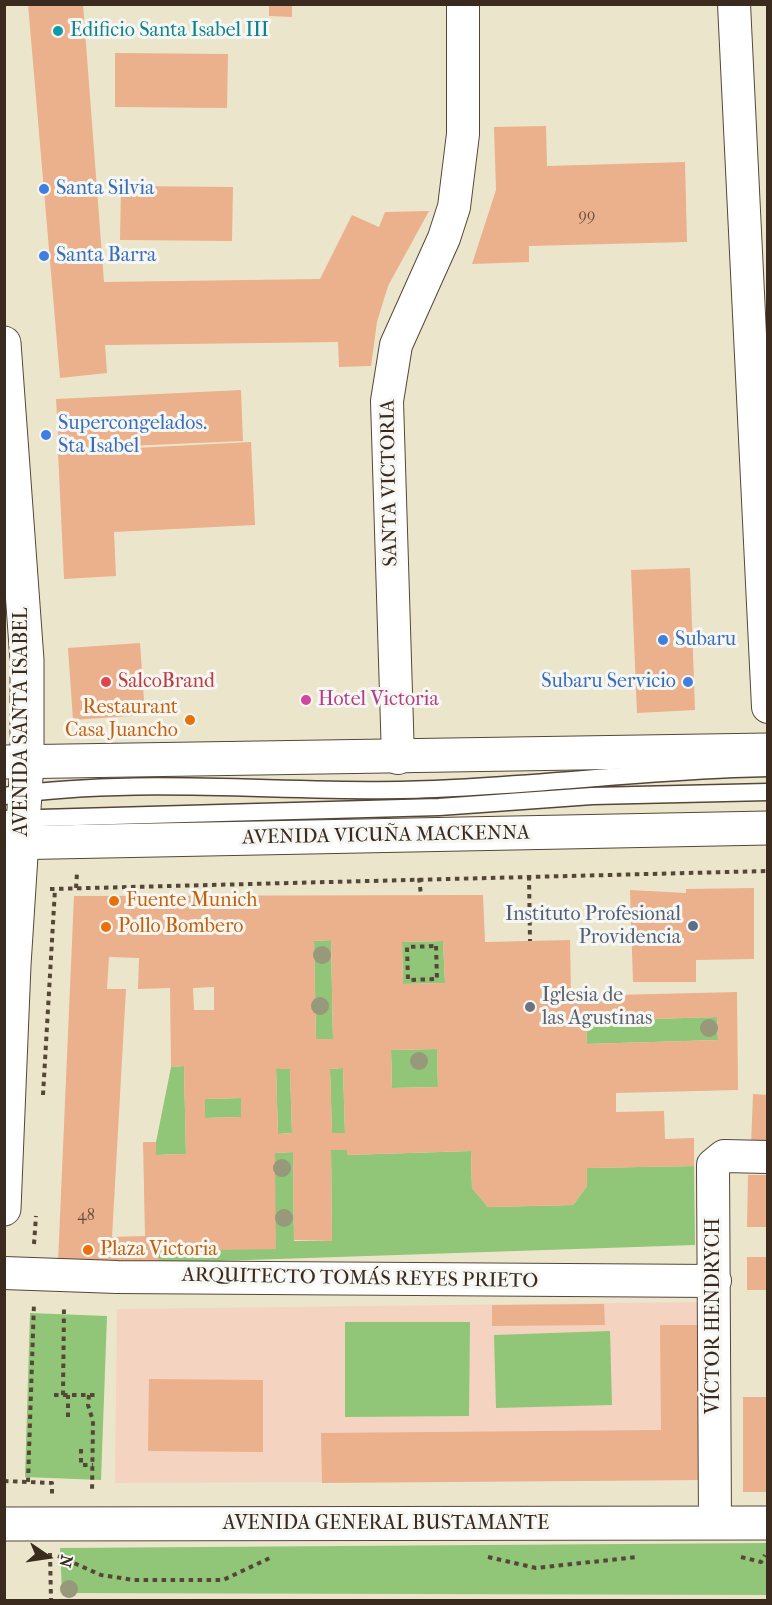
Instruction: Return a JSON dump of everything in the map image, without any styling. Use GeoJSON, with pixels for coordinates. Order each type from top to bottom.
{"type":"FeatureCollection","features":[{"type":"Feature","properties":{"kind":"main road","name":"AVENIDA SANTA ISABEL"},"geometry":{"type":"LineString","coordinates":[[4,343],[27,660],[14,805],[19,890],[20,1212]]}},
{"type":"Feature","properties":{"kind":"main road"},"geometry":{"type":"LineString","coordinates":[[14,805],[398,758],[768,750]]}},
{"type":"Feature","properties":{"kind":"main road","name":"AVENIDA VICUÑA MACKENNA"},"geometry":{"type":"LineString","coordinates":[[14,805],[768,828]]}},
{"type":"Feature","properties":{"kind":"main road","name":"AVENIDA GENERAL BUSTAMANTE"},"geometry":{"type":"LineString","coordinates":[[4,1524],[48,1542],[92,1524],[768,1523]]}},
{"type":"Feature","properties":{"kind":"street","name":"SANTA VICTORIA"},"geometry":{"type":"LineString","coordinates":[[398,758],[387,401],[396,345],[444,238],[454,207],[462,142],[463,4]]}},
{"type":"Feature","properties":{"kind":"street"},"geometry":{"type":"LineString","coordinates":[[734,4],[768,707]]}},
{"type":"Feature","properties":{"kind":"street","name":"VÍCTOR HENDRYCH"},"geometry":{"type":"LineString","coordinates":[[716,1523],[713,1165],[724,1156],[768,1157]]}},
{"type":"Feature","properties":{"kind":"street","name":"ARQUITECTO TOMÁS REYES PRIETO"},"geometry":{"type":"LineString","coordinates":[[4,1273],[715,1281]]}},
{"type":"Feature","properties":{"kind":"lane"},"geometry":{"type":"LineString","coordinates":[[14,805],[102,786],[407,790],[689,770],[768,768]]}},
{"type":"Feature","properties":{"kind":"lane"},"geometry":{"type":"LineString","coordinates":[[14,805],[439,807],[592,796],[768,792]]}},
{"type":"Feature","properties":{"kind":"path"},"geometry":{"type":"LineString","coordinates":[[19,890],[420,878],[768,871]]}},
{"type":"Feature","properties":{"kind":"path"},"geometry":{"type":"LineString","coordinates":[[529,876],[530,941]]}},
{"type":"Feature","properties":{"kind":"path"},"geometry":{"type":"LineString","coordinates":[[420,878],[421,895]]}},
{"type":"Feature","properties":{"kind":"path"},"geometry":{"type":"LineString","coordinates":[[43,1098],[54,889]]}},
{"type":"Feature","properties":{"kind":"path"},"geometry":{"type":"LineString","coordinates":[[422,944],[436,946],[437,979],[408,980],[407,947],[422,944]]}},
{"type":"Feature","properties":{"kind":"path"},"geometry":{"type":"LineString","coordinates":[[20,1212],[34,1249]]}},
{"type":"Feature","properties":{"kind":"path"},"geometry":{"type":"LineString","coordinates":[[64,1275],[65,1395],[68,1417]]}},
{"type":"Feature","properties":{"kind":"path"},"geometry":{"type":"LineString","coordinates":[[28,1482],[34,1297]]}},
{"type":"Feature","properties":{"kind":"path"},"geometry":{"type":"LineString","coordinates":[[54,1395],[96,1395]]}},
{"type":"Feature","properties":{"kind":"path"},"geometry":{"type":"LineString","coordinates":[[89,1395],[88,1406],[93,1421],[92,1524]]}},
{"type":"Feature","properties":{"kind":"path"},"geometry":{"type":"LineString","coordinates":[[81,1449],[81,1465],[93,1465]]}},
{"type":"Feature","properties":{"kind":"path"},"geometry":{"type":"LineString","coordinates":[[4,1481],[52,1483]]}},
{"type":"Feature","properties":{"kind":"path"},"geometry":{"type":"LineString","coordinates":[[48,1542],[100,1575],[134,1580],[223,1580],[272,1556],[283,1554]]}},
{"type":"Feature","properties":{"kind":"path"},"geometry":{"type":"LineString","coordinates":[[48,1542],[51,1600]]}},
{"type":"Feature","properties":{"kind":"path"},"geometry":{"type":"LineString","coordinates":[[735,1555],[761,1562],[768,1552]]}},
{"type":"Feature","properties":{"kind":"path"},"geometry":{"type":"LineString","coordinates":[[480,1556],[536,1568],[642,1557]]}},
{"type":"Feature","properties":{"kind":"shaded area"},"geometry":{"type":"Polygon","coordinates":[[[705,1302],[706,1480],[115,1483],[117,1309],[705,1302]]]}},
{"type":"Feature","properties":{"kind":"green space"},"geometry":{"type":"Polygon","coordinates":[[[331,940],[333,1039],[316,1039],[314,941],[331,940]]]}},
{"type":"Feature","properties":{"kind":"green space"},"geometry":{"type":"Polygon","coordinates":[[[443,941],[445,983],[403,984],[402,942],[443,941]]]}},
{"type":"Feature","properties":{"kind":"green space"},"geometry":{"type":"Polygon","coordinates":[[[717,1017],[718,1040],[587,1044],[586,1021],[717,1017]]]}},
{"type":"Feature","properties":{"kind":"green space"},"geometry":{"type":"Polygon","coordinates":[[[437,1049],[438,1087],[392,1088],[391,1050],[437,1049]]]}},
{"type":"Feature","properties":{"kind":"green space"},"geometry":{"type":"Polygon","coordinates":[[[184,1066],[186,1154],[156,1155],[156,1142],[171,1067],[184,1066]]]}},
{"type":"Feature","properties":{"kind":"green space"},"geometry":{"type":"Polygon","coordinates":[[[343,1068],[345,1133],[332,1133],[330,1069],[343,1068]]]}},
{"type":"Feature","properties":{"kind":"green space"},"geometry":{"type":"Polygon","coordinates":[[[276,1069],[290,1069],[292,1133],[278,1134],[276,1069]]]}},
{"type":"Feature","properties":{"kind":"green space"},"geometry":{"type":"Polygon","coordinates":[[[241,1098],[241,1117],[205,1118],[205,1099],[241,1098]]]}},
{"type":"Feature","properties":{"kind":"green space"},"geometry":{"type":"Polygon","coordinates":[[[331,1150],[347,1150],[347,1155],[471,1151],[472,1188],[488,1207],[573,1205],[587,1186],[587,1168],[694,1166],[695,1245],[159,1263],[159,1251],[275,1153],[293,1152],[294,1241],[332,1241],[331,1150]]]}},
{"type":"Feature","properties":{"kind":"green space"},"geometry":{"type":"Polygon","coordinates":[[[30,1313],[107,1316],[101,1480],[25,1477],[30,1313]]]}},
{"type":"Feature","properties":{"kind":"green space"},"geometry":{"type":"Polygon","coordinates":[[[345,1322],[470,1322],[469,1416],[345,1417],[345,1322]]]}},
{"type":"Feature","properties":{"kind":"green space"},"geometry":{"type":"Polygon","coordinates":[[[610,1331],[612,1405],[496,1408],[494,1335],[610,1331]]]}},
{"type":"Feature","properties":{"kind":"green space"},"geometry":{"type":"Polygon","coordinates":[[[767,1543],[767,1595],[62,1593],[60,1548],[767,1543]]]}},
{"type":"Feature","properties":{"kind":"building"},"geometry":{"type":"Polygon","coordinates":[[[28,4],[83,4],[104,282],[320,279],[352,215],[379,227],[385,212],[429,211],[388,286],[377,322],[371,366],[339,367],[338,342],[105,345],[107,373],[60,378],[28,4]]]}},
{"type":"Feature","properties":{"kind":"building"},"geometry":{"type":"Polygon","coordinates":[[[269,4],[292,4],[292,17],[269,16],[269,4]]]}},
{"type":"Feature","properties":{"kind":"building"},"geometry":{"type":"Polygon","coordinates":[[[115,53],[228,54],[227,108],[115,107],[115,53]]]}},
{"type":"Feature","properties":{"kind":"building"},"geometry":{"type":"Polygon","coordinates":[[[546,126],[547,166],[685,162],[687,242],[529,246],[529,262],[472,264],[496,190],[494,127],[546,126]]]}},
{"type":"Feature","properties":{"kind":"building"},"geometry":{"type":"Polygon","coordinates":[[[121,186],[233,187],[232,241],[120,240],[121,186]]]}},
{"type":"Feature","properties":{"kind":"building"},"geometry":{"type":"Polygon","coordinates":[[[241,390],[243,441],[59,449],[56,399],[241,390]]]}},
{"type":"Feature","properties":{"kind":"building"},"geometry":{"type":"Polygon","coordinates":[[[251,442],[255,525],[114,532],[116,576],[64,579],[58,452],[251,442]]]}},
{"type":"Feature","properties":{"kind":"building","name":"Subaru"},"geometry":{"type":"Polygon","coordinates":[[[690,568],[695,710],[637,713],[631,570],[690,568]]]}},
{"type":"Feature","properties":{"kind":"building","name":"SalcoBrand"},"geometry":{"type":"Polygon","coordinates":[[[140,643],[145,715],[73,720],[68,648],[140,643]]]}},
{"type":"Feature","properties":{"kind":"building","name":"Instituto Profesional Providencia"},"geometry":{"type":"Polygon","coordinates":[[[754,888],[754,959],[696,960],[696,982],[633,982],[630,890],[686,893],[686,889],[754,888]]]}},
{"type":"Feature","properties":{"kind":"building"},"geometry":{"type":"Polygon","coordinates":[[[483,895],[485,942],[570,940],[571,996],[737,992],[738,1090],[616,1093],[616,1112],[664,1111],[665,1139],[694,1138],[694,1166],[587,1168],[587,1186],[573,1205],[488,1207],[472,1188],[471,1151],[347,1155],[347,1150],[331,1150],[332,1241],[294,1240],[293,1152],[275,1153],[276,1249],[159,1251],[159,1263],[58,1262],[74,896],[483,895]],[[331,940],[314,941],[316,1039],[333,1039],[331,940]],[[443,941],[402,942],[403,984],[445,983],[443,941]],[[109,957],[107,989],[126,989],[112,1237],[145,1236],[143,1142],[156,1142],[156,1155],[186,1154],[184,1066],[171,1067],[170,988],[138,989],[139,958],[109,957]],[[214,987],[193,988],[194,1010],[214,1010],[214,987]],[[717,1017],[586,1021],[587,1044],[718,1040],[717,1017]],[[437,1049],[391,1050],[392,1088],[438,1087],[437,1049]],[[343,1068],[330,1069],[332,1133],[345,1133],[343,1068]],[[276,1069],[278,1134],[292,1133],[290,1069],[276,1069]],[[241,1098],[205,1099],[205,1118],[241,1117],[241,1098]]]}},
{"type":"Feature","properties":{"kind":"building"},"geometry":{"type":"Polygon","coordinates":[[[753,1094],[768,1095],[768,1146],[751,1146],[753,1094]]]}},
{"type":"Feature","properties":{"kind":"building"},"geometry":{"type":"Polygon","coordinates":[[[748,1175],[768,1175],[768,1227],[747,1227],[748,1175]]]}},
{"type":"Feature","properties":{"kind":"building"},"geometry":{"type":"Polygon","coordinates":[[[747,1257],[768,1257],[768,1290],[747,1290],[747,1257]]]}},
{"type":"Feature","properties":{"kind":"building"},"geometry":{"type":"Polygon","coordinates":[[[604,1304],[605,1325],[492,1326],[492,1305],[604,1304]]]}},
{"type":"Feature","properties":{"kind":"building"},"geometry":{"type":"Polygon","coordinates":[[[660,1325],[705,1325],[706,1480],[322,1483],[321,1433],[661,1430],[660,1325]]]}},
{"type":"Feature","properties":{"kind":"building"},"geometry":{"type":"Polygon","coordinates":[[[149,1379],[263,1380],[263,1452],[148,1451],[149,1379]]]}},
{"type":"Feature","properties":{"kind":"building"},"geometry":{"type":"Polygon","coordinates":[[[743,1397],[768,1397],[768,1492],[743,1492],[743,1397]]]}},
{"type":"Feature","properties":{"kind":"place","name":"Edificio Santa Isabel III"},"geometry":{"type":"Point","coordinates":[58,31]}},
{"type":"Feature","properties":{"kind":"place","name":"Santa Silvia"},"geometry":{"type":"Point","coordinates":[44,189]}},
{"type":"Feature","properties":{"kind":"place","name":"Santa Barra"},"geometry":{"type":"Point","coordinates":[44,256]}},
{"type":"Feature","properties":{"kind":"place","name":"Supercongelados. Sta Isabel"},"geometry":{"type":"Point","coordinates":[46,435]}},
{"type":"Feature","properties":{"kind":"place","name":"Subaru"},"geometry":{"type":"Point","coordinates":[663,640]}},
{"type":"Feature","properties":{"kind":"place","name":"SalcoBrand"},"geometry":{"type":"Point","coordinates":[106,682]}},
{"type":"Feature","properties":{"kind":"place","name":"Subaru Servicio"},"geometry":{"type":"Point","coordinates":[688,682]}},
{"type":"Feature","properties":{"kind":"place","name":"Hotel Victoria"},"geometry":{"type":"Point","coordinates":[306,700]}},
{"type":"Feature","properties":{"kind":"place","name":"Restaurant Casa Juancho"},"geometry":{"type":"Point","coordinates":[190,720]}},
{"type":"Feature","properties":{"kind":"place","name":"Fuente Munich"},"geometry":{"type":"Point","coordinates":[114,901]}},
{"type":"Feature","properties":{"kind":"place","name":"Instituto Profesional Providencia"},"geometry":{"type":"Point","coordinates":[693,926]}},
{"type":"Feature","properties":{"kind":"place","name":"Pollo Bombero"},"geometry":{"type":"Point","coordinates":[106,927]}},
{"type":"Feature","properties":{"kind":"place","name":"Iglesia de las Agustinas"},"geometry":{"type":"Point","coordinates":[530,1007]}},
{"type":"Feature","properties":{"kind":"place","name":"Plaza Victoria"},"geometry":{"type":"Point","coordinates":[88,1250]}}]}
